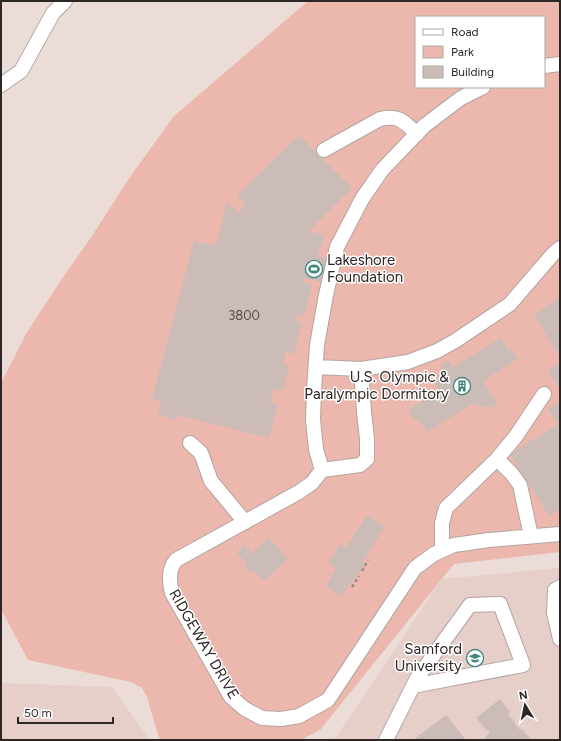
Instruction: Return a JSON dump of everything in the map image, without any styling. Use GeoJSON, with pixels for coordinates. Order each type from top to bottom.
{"type":"FeatureCollection","features":[{"type":"Feature","properties":{"kind":"street"},"geometry":{"type":"LineString","coordinates":[[1,85],[21,71],[53,13],[65,1]]}},
{"type":"Feature","properties":{"kind":"street"},"geometry":{"type":"LineString","coordinates":[[545,66],[560,64]]}},
{"type":"Feature","properties":{"kind":"street"},"geometry":{"type":"LineString","coordinates":[[361,369],[364,412],[368,439],[367,459],[360,464],[322,470],[316,449],[313,420],[317,345],[337,246],[362,198],[382,170],[424,126],[461,98],[482,88]]}},
{"type":"Feature","properties":{"kind":"street"},"geometry":{"type":"LineString","coordinates":[[324,150],[380,119],[388,117],[397,118],[404,121],[417,134]]}},
{"type":"Feature","properties":{"kind":"street"},"geometry":{"type":"LineString","coordinates":[[316,367],[361,369],[408,362],[437,351],[455,341],[510,304],[552,254],[560,248]]}},
{"type":"Feature","properties":{"kind":"street"},"geometry":{"type":"LineString","coordinates":[[442,550],[442,523],[446,508],[497,459],[516,436],[544,394]]}},
{"type":"Feature","properties":{"kind":"street"},"geometry":{"type":"LineString","coordinates":[[190,443],[201,453],[211,481],[245,522]]}},
{"type":"Feature","properties":{"kind":"street"},"geometry":{"type":"LineString","coordinates":[[497,459],[512,474],[520,485],[531,536]]}},
{"type":"Feature","properties":{"kind":"street","name":"RIDGEWAY DRIVE"},"geometry":{"type":"LineString","coordinates":[[322,470],[312,483],[276,505],[176,560],[170,569],[170,585],[172,593],[231,697],[245,709],[262,718],[281,719],[299,716],[328,700],[415,568],[434,554],[454,545],[489,540],[560,534]]}},
{"type":"Feature","properties":{"kind":"street"},"geometry":{"type":"LineString","coordinates":[[560,587],[555,590],[554,613],[560,639]]}},
{"type":"Feature","properties":{"kind":"street"},"geometry":{"type":"LineString","coordinates":[[386,740],[413,686],[417,678],[470,605],[500,604],[523,665],[413,686]]}},
{"type":"Feature","properties":{"kind":"path"},"geometry":{"type":"LineString","coordinates":[[362,571],[368,560]]}},
{"type":"Feature","properties":{"kind":"path"},"geometry":{"type":"LineString","coordinates":[[352,586],[359,576]]}},
{"type":"Feature","properties":{"kind":"shaded area","name":"Samford University"},"geometry":{"type":"Polygon","coordinates":[[[560,568],[560,740],[331,740],[336,737],[442,579],[560,568]]]}},
{"type":"Feature","properties":{"kind":"shaded area"},"geometry":{"type":"Polygon","coordinates":[[[1,683],[112,687],[150,740],[1,740],[1,683]]]}},
{"type":"Feature","properties":{"kind":"green space"},"geometry":{"type":"Polygon","coordinates":[[[308,1],[560,1],[560,552],[454,564],[320,730],[301,740],[161,740],[158,735],[147,697],[142,688],[131,682],[28,660],[1,609],[1,383],[26,334],[128,180],[173,117],[308,1]]]}},
{"type":"Feature","properties":{"kind":"building"},"geometry":{"type":"Polygon","coordinates":[[[299,135],[352,188],[309,231],[324,235],[318,256],[332,260],[326,283],[304,278],[303,282],[312,285],[304,316],[297,314],[296,321],[302,323],[294,354],[286,352],[283,364],[289,366],[283,391],[274,388],[270,403],[278,404],[269,438],[178,415],[176,420],[158,414],[161,401],[152,399],[194,241],[216,246],[227,202],[238,213],[246,205],[237,196],[299,135]]]}},
{"type":"Feature","properties":{"kind":"building"},"geometry":{"type":"Polygon","coordinates":[[[560,298],[560,357],[534,315],[560,298]]]}},
{"type":"Feature","properties":{"kind":"building","name":"U.S. Olympic & Paralympic Dormitory"},"geometry":{"type":"Polygon","coordinates":[[[501,338],[509,351],[512,349],[518,359],[483,381],[498,404],[491,408],[475,405],[474,403],[427,432],[418,419],[415,421],[408,410],[439,391],[434,381],[439,378],[443,370],[439,366],[448,360],[453,367],[501,338]]]}},
{"type":"Feature","properties":{"kind":"building"},"geometry":{"type":"Polygon","coordinates":[[[560,363],[560,390],[548,370],[560,363]]]}},
{"type":"Feature","properties":{"kind":"building"},"geometry":{"type":"Polygon","coordinates":[[[560,402],[560,509],[549,516],[510,454],[558,424],[548,409],[560,402]]]}},
{"type":"Feature","properties":{"kind":"building"},"geometry":{"type":"Polygon","coordinates":[[[367,515],[385,526],[363,562],[365,563],[354,581],[352,580],[342,596],[326,586],[336,568],[328,563],[340,544],[346,548],[367,515]]]}},
{"type":"Feature","properties":{"kind":"building"},"geometry":{"type":"Polygon","coordinates":[[[269,538],[288,559],[263,581],[253,570],[249,573],[244,567],[247,564],[237,553],[245,545],[252,553],[269,538]]]}},
{"type":"Feature","properties":{"kind":"building"},"geometry":{"type":"Polygon","coordinates":[[[500,699],[510,712],[508,714],[520,730],[522,729],[531,740],[487,740],[485,737],[490,733],[476,718],[500,699]]]}},
{"type":"Feature","properties":{"kind":"building"},"geometry":{"type":"Polygon","coordinates":[[[446,715],[466,740],[413,740],[446,715]]]}},
{"type":"Feature","properties":{"kind":"place","name":"Lakeshore Foundation"},"geometry":{"type":"Point","coordinates":[314,269]}},
{"type":"Feature","properties":{"kind":"place","name":"U.S. Olympic & Paralympic Dormitory"},"geometry":{"type":"Point","coordinates":[462,386]}},
{"type":"Feature","properties":{"kind":"place","name":"Samford University"},"geometry":{"type":"Point","coordinates":[475,658]}}]}
